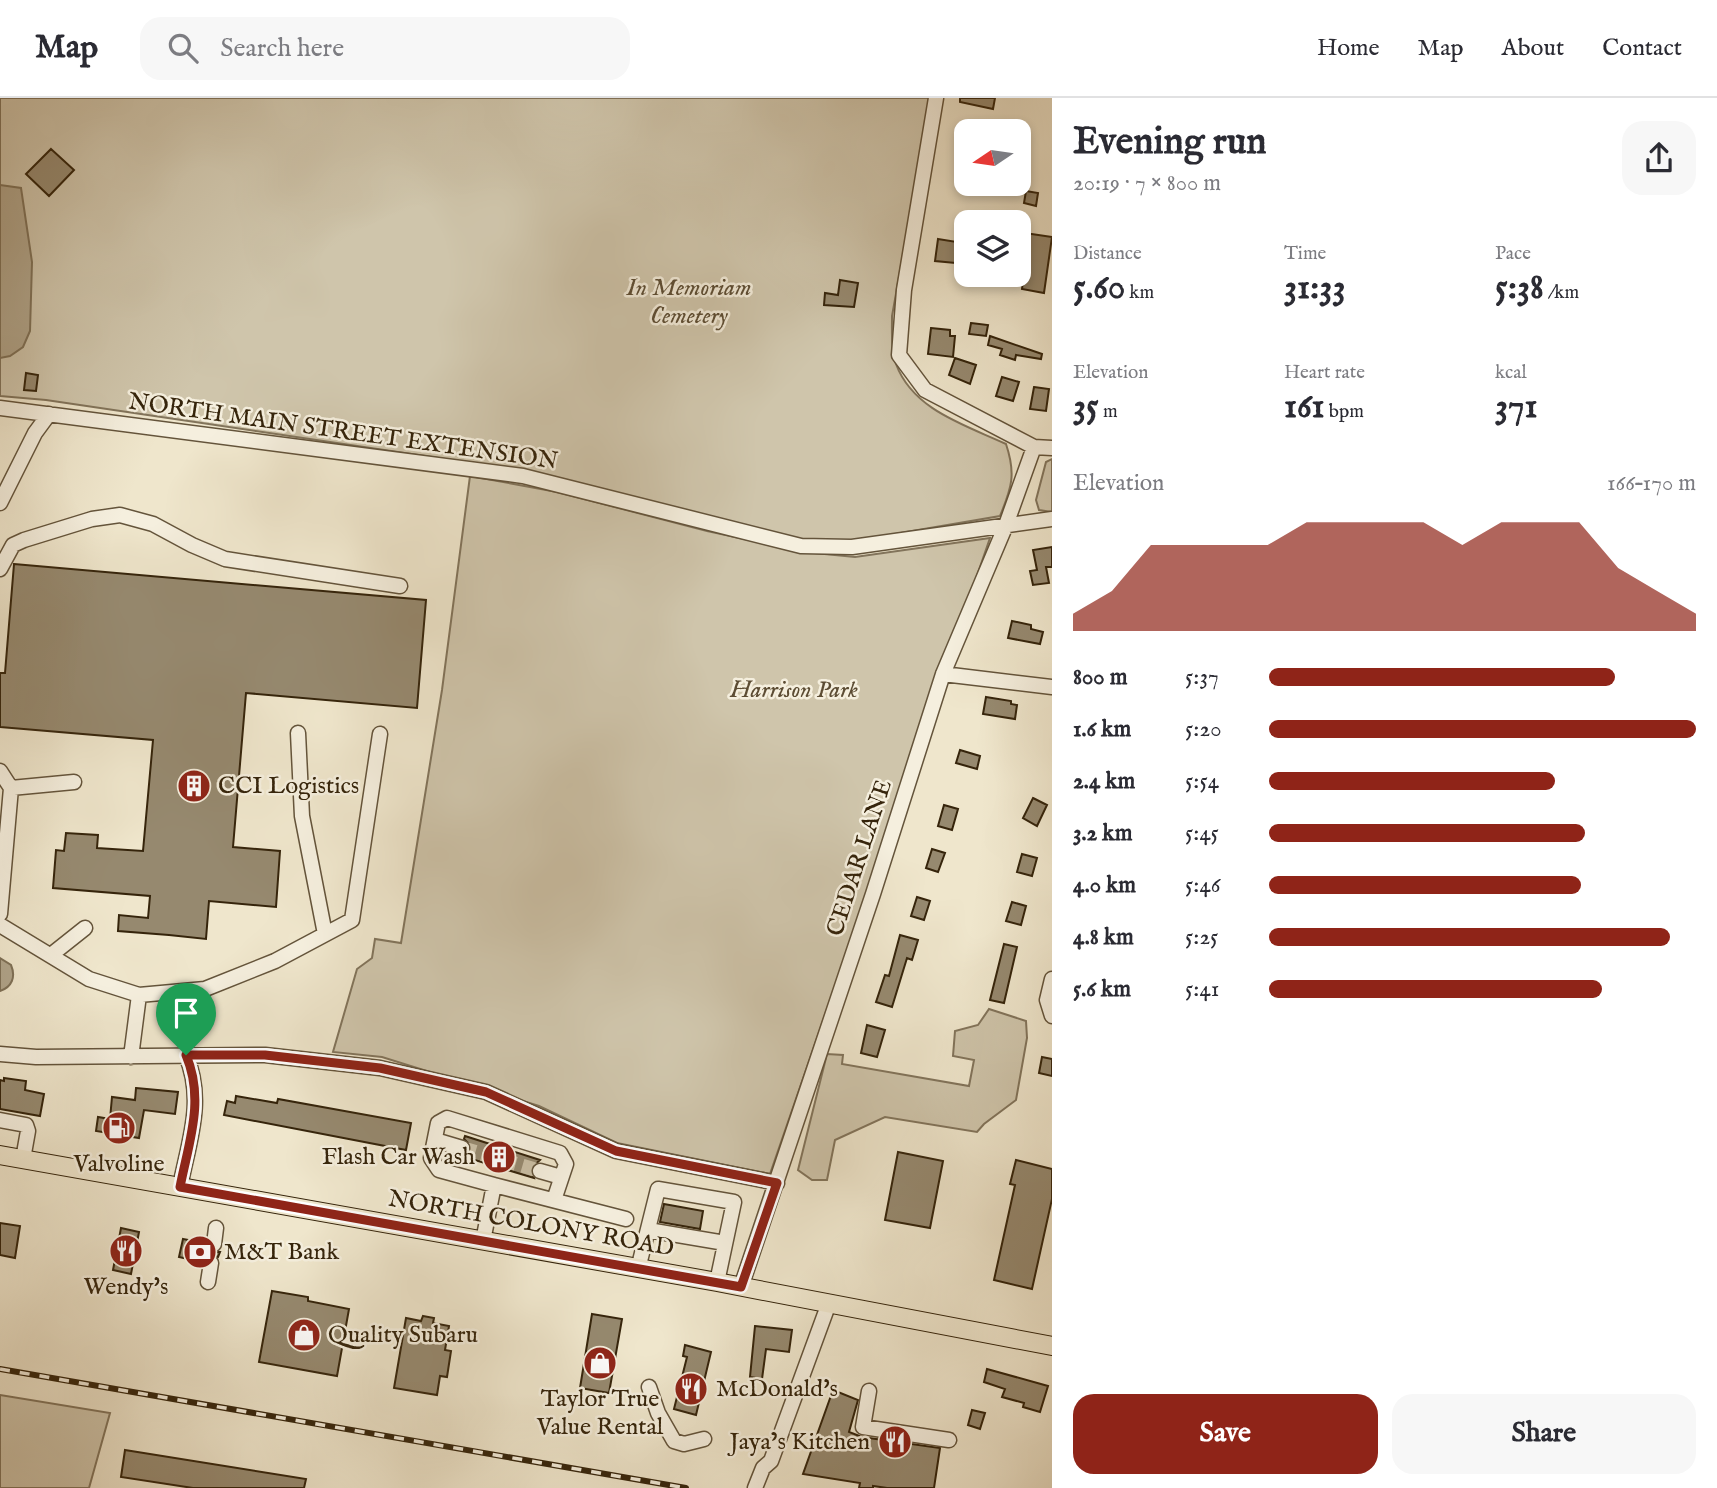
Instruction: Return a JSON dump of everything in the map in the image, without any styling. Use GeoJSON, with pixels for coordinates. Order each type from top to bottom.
{"type":"FeatureCollection","features":[{"type":"Feature","properties":{"kind":"main road","name":"NORTH COLONY ROAD"},"geometry":{"type":"LineString","coordinates":[[0,1155],[717,1282],[1052,1346]]}},
{"type":"Feature","properties":{"kind":"street"},"geometry":{"type":"LineString","coordinates":[[936,98],[904,290],[899,355],[925,390],[1034,447],[1052,448]]}},
{"type":"Feature","properties":{"kind":"street","name":"NORTH MAIN STREET EXTENSION"},"geometry":{"type":"LineString","coordinates":[[0,408],[523,476],[801,546],[852,547],[1052,519]]}},
{"type":"Feature","properties":{"kind":"street"},"geometry":{"type":"LineString","coordinates":[[0,503],[35,433],[49,414]]}},
{"type":"Feature","properties":{"kind":"street","name":"CEDAR LANE"},"geometry":{"type":"LineString","coordinates":[[741,1287],[943,674],[1006,525],[1034,447]]}},
{"type":"Feature","properties":{"kind":"street"},"geometry":{"type":"LineString","coordinates":[[0,569],[13,545],[24,540],[92,519],[120,515],[153,524],[225,559],[400,586]]}},
{"type":"Feature","properties":{"kind":"street"},"geometry":{"type":"LineString","coordinates":[[943,674],[1052,687]]}},
{"type":"Feature","properties":{"kind":"street"},"geometry":{"type":"LineString","coordinates":[[298,733],[302,816],[325,934]]}},
{"type":"Feature","properties":{"kind":"street"},"geometry":{"type":"LineString","coordinates":[[0,925],[89,978],[139,995],[205,989],[275,961],[352,920],[380,734]]}},
{"type":"Feature","properties":{"kind":"street"},"geometry":{"type":"LineString","coordinates":[[0,771],[11,788],[0,914]]}},
{"type":"Feature","properties":{"kind":"street"},"geometry":{"type":"LineString","coordinates":[[11,788],[74,782]]}},
{"type":"Feature","properties":{"kind":"street"},"geometry":{"type":"LineString","coordinates":[[51,956],[85,928]]}},
{"type":"Feature","properties":{"kind":"street"},"geometry":{"type":"LineString","coordinates":[[1052,979],[1047,1000],[1052,1016]]}},
{"type":"Feature","properties":{"kind":"street"},"geometry":{"type":"LineString","coordinates":[[131,1057],[139,995]]}},
{"type":"Feature","properties":{"kind":"street"},"geometry":{"type":"LineString","coordinates":[[0,1054],[36,1057],[265,1055],[380,1068],[486,1092],[616,1151],[777,1183]]}},
{"type":"Feature","properties":{"kind":"street"},"geometry":{"type":"LineString","coordinates":[[180,1187],[195,1112],[196,1086],[186,1055]]}},
{"type":"Feature","properties":{"kind":"street"},"geometry":{"type":"LineString","coordinates":[[554,1200],[566,1164],[559,1153],[447,1118],[438,1123],[431,1157],[439,1170],[626,1219]]}},
{"type":"Feature","properties":{"kind":"street"},"geometry":{"type":"LineString","coordinates":[[0,1120],[26,1125],[28,1131],[23,1159]]}},
{"type":"Feature","properties":{"kind":"street"},"geometry":{"type":"LineString","coordinates":[[435,1140],[462,1148]]}},
{"type":"Feature","properties":{"kind":"street"},"geometry":{"type":"LineString","coordinates":[[540,1171],[561,1177]]}},
{"type":"Feature","properties":{"kind":"street"},"geometry":{"type":"LineString","coordinates":[[483,1241],[494,1185]]}},
{"type":"Feature","properties":{"kind":"street"},"geometry":{"type":"LineString","coordinates":[[638,1269],[658,1189],[734,1202],[717,1282]]}},
{"type":"Feature","properties":{"kind":"street"},"geometry":{"type":"LineString","coordinates":[[214,1244],[216,1228]]}},
{"type":"Feature","properties":{"kind":"street"},"geometry":{"type":"LineString","coordinates":[[648,1230],[726,1243]]}},
{"type":"Feature","properties":{"kind":"street"},"geometry":{"type":"LineString","coordinates":[[208,1282],[211,1263]]}},
{"type":"Feature","properties":{"kind":"street"},"geometry":{"type":"LineString","coordinates":[[765,1488],[772,1471],[771,1461],[830,1303]]}},
{"type":"Feature","properties":{"kind":"street"},"geometry":{"type":"LineString","coordinates":[[649,1387],[658,1413],[674,1441],[684,1444],[704,1438]]}},
{"type":"Feature","properties":{"kind":"street"},"geometry":{"type":"LineString","coordinates":[[869,1391],[863,1427],[949,1440]]}},
{"type":"Feature","properties":{"kind":"street"},"geometry":{"type":"LineString","coordinates":[[755,1488],[763,1468],[771,1461]]}},
{"type":"Feature","properties":{"kind":"green space","name":"In Memoriam Cemetery"},"geometry":{"type":"Polygon","coordinates":[[[0,98],[931,98],[892,316],[893,352],[904,380],[927,405],[1006,444],[1012,472],[1000,516],[842,543],[804,541],[513,469],[46,400],[0,396],[0,98]]]}},
{"type":"Feature","properties":{"kind":"green space"},"geometry":{"type":"Polygon","coordinates":[[[1052,459],[1052,512],[1039,510],[1036,500],[1046,462],[1052,459]]]}},
{"type":"Feature","properties":{"kind":"green space","name":"Harrison Park"},"geometry":{"type":"Polygon","coordinates":[[[470,476],[557,492],[707,531],[804,552],[855,557],[990,538],[770,1174],[617,1143],[539,1106],[382,1057],[333,1052],[357,969],[372,958],[375,939],[401,943],[442,690],[470,476]]]}},
{"type":"Feature","properties":{"kind":"green space"},"geometry":{"type":"Polygon","coordinates":[[[989,1009],[1026,1021],[1027,1038],[1016,1100],[977,1132],[885,1117],[835,1140],[827,1180],[812,1180],[798,1170],[827,1054],[843,1055],[842,1064],[969,1086],[974,1060],[953,1056],[955,1031],[978,1025],[989,1009]]]}},
{"type":"Feature","properties":{"kind":"green space"},"geometry":{"type":"Polygon","coordinates":[[[0,1395],[110,1413],[89,1488],[0,1488],[0,1395]]]}},
{"type":"Feature","properties":{"kind":"shaded area"},"geometry":{"type":"Polygon","coordinates":[[[0,185],[21,188],[32,262],[30,331],[23,347],[10,356],[0,358],[0,185]]]}},
{"type":"Feature","properties":{"kind":"shaded area"},"geometry":{"type":"Polygon","coordinates":[[[0,958],[11,965],[13,974],[10,984],[0,991],[0,958]]]}},
{"type":"Feature","properties":{"kind":"building"},"geometry":{"type":"Polygon","coordinates":[[[960,98],[995,98],[993,109],[960,102],[960,98]]]}},
{"type":"Feature","properties":{"kind":"building"},"geometry":{"type":"Polygon","coordinates":[[[51,149],[74,170],[49,196],[26,174],[51,149]]]}},
{"type":"Feature","properties":{"kind":"building"},"geometry":{"type":"Polygon","coordinates":[[[1031,192],[1038,193],[1036,206],[1024,203],[1025,196],[1031,196],[1031,192]]]}},
{"type":"Feature","properties":{"kind":"building"},"geometry":{"type":"Polygon","coordinates":[[[1031,234],[1052,237],[1044,293],[1022,289],[1031,287],[1031,234]]]}},
{"type":"Feature","properties":{"kind":"building"},"geometry":{"type":"Polygon","coordinates":[[[938,239],[954,242],[954,263],[935,261],[938,239]]]}},
{"type":"Feature","properties":{"kind":"building"},"geometry":{"type":"Polygon","coordinates":[[[840,280],[858,283],[854,307],[824,305],[825,293],[838,295],[840,280]]]}},
{"type":"Feature","properties":{"kind":"building"},"geometry":{"type":"Polygon","coordinates":[[[971,323],[988,325],[986,336],[969,334],[971,323]]]}},
{"type":"Feature","properties":{"kind":"building"},"geometry":{"type":"Polygon","coordinates":[[[931,328],[950,330],[950,336],[955,336],[953,357],[928,354],[931,328]]]}},
{"type":"Feature","properties":{"kind":"building"},"geometry":{"type":"Polygon","coordinates":[[[990,336],[1042,354],[1041,359],[1016,355],[1015,360],[1000,355],[1002,349],[988,345],[990,336]]]}},
{"type":"Feature","properties":{"kind":"building"},"geometry":{"type":"Polygon","coordinates":[[[955,358],[976,365],[970,384],[949,375],[955,358]]]}},
{"type":"Feature","properties":{"kind":"building"},"geometry":{"type":"Polygon","coordinates":[[[26,373],[38,375],[36,391],[24,390],[26,373]]]}},
{"type":"Feature","properties":{"kind":"building"},"geometry":{"type":"Polygon","coordinates":[[[1002,377],[1019,382],[1013,401],[996,396],[1002,377]]]}},
{"type":"Feature","properties":{"kind":"building"},"geometry":{"type":"Polygon","coordinates":[[[1034,387],[1049,389],[1046,411],[1030,409],[1034,387]]]}},
{"type":"Feature","properties":{"kind":"building"},"geometry":{"type":"Polygon","coordinates":[[[1052,547],[1052,567],[1046,567],[1049,583],[1033,585],[1030,571],[1037,570],[1033,550],[1052,547]]]}},
{"type":"Feature","properties":{"kind":"building","name":"CCI Logistics"},"geometry":{"type":"Polygon","coordinates":[[[14,564],[426,600],[417,708],[246,693],[233,847],[280,851],[276,907],[209,901],[206,939],[118,931],[119,915],[148,918],[150,896],[53,888],[56,850],[64,851],[66,833],[98,835],[97,848],[143,851],[153,740],[0,727],[0,673],[5,673],[14,564]]]}},
{"type":"Feature","properties":{"kind":"building"},"geometry":{"type":"Polygon","coordinates":[[[1012,621],[1031,625],[1031,629],[1043,632],[1040,644],[1008,638],[1012,621]]]}},
{"type":"Feature","properties":{"kind":"building"},"geometry":{"type":"Polygon","coordinates":[[[986,697],[1011,701],[1011,704],[1017,705],[1015,719],[983,714],[986,697]]]}},
{"type":"Feature","properties":{"kind":"building"},"geometry":{"type":"Polygon","coordinates":[[[960,750],[980,756],[977,769],[956,763],[960,750]]]}},
{"type":"Feature","properties":{"kind":"building"},"geometry":{"type":"Polygon","coordinates":[[[1033,798],[1047,805],[1037,826],[1023,818],[1033,798]]]}},
{"type":"Feature","properties":{"kind":"building"},"geometry":{"type":"Polygon","coordinates":[[[944,805],[958,809],[952,830],[938,826],[944,805]]]}},
{"type":"Feature","properties":{"kind":"building"},"geometry":{"type":"Polygon","coordinates":[[[932,849],[945,853],[938,872],[926,868],[932,849]]]}},
{"type":"Feature","properties":{"kind":"building"},"geometry":{"type":"Polygon","coordinates":[[[1022,854],[1037,858],[1032,876],[1017,872],[1022,854]]]}},
{"type":"Feature","properties":{"kind":"building"},"geometry":{"type":"Polygon","coordinates":[[[917,897],[930,901],[924,920],[911,916],[917,897]]]}},
{"type":"Feature","properties":{"kind":"building"},"geometry":{"type":"Polygon","coordinates":[[[1012,902],[1026,906],[1021,925],[1006,921],[1012,902]]]}},
{"type":"Feature","properties":{"kind":"building"},"geometry":{"type":"Polygon","coordinates":[[[900,935],[918,940],[912,960],[907,958],[892,1007],[876,1002],[885,975],[889,976],[900,935]]]}},
{"type":"Feature","properties":{"kind":"building"},"geometry":{"type":"Polygon","coordinates":[[[1004,944],[1017,947],[1004,1003],[990,1000],[1004,944]]]}},
{"type":"Feature","properties":{"kind":"building"},"geometry":{"type":"Polygon","coordinates":[[[867,1025],[885,1030],[877,1057],[861,1053],[867,1025]]]}},
{"type":"Feature","properties":{"kind":"building"},"geometry":{"type":"Polygon","coordinates":[[[1042,1057],[1052,1059],[1052,1076],[1039,1073],[1042,1057]]]}},
{"type":"Feature","properties":{"kind":"building"},"geometry":{"type":"Polygon","coordinates":[[[4,1078],[26,1081],[25,1090],[44,1094],[40,1116],[0,1109],[0,1080],[4,1081],[4,1078]]]}},
{"type":"Feature","properties":{"kind":"building"},"geometry":{"type":"Polygon","coordinates":[[[136,1088],[178,1092],[175,1114],[144,1110],[139,1138],[96,1131],[98,1117],[110,1119],[112,1097],[135,1100],[136,1088]]]}},
{"type":"Feature","properties":{"kind":"building"},"geometry":{"type":"Polygon","coordinates":[[[236,1096],[277,1103],[278,1099],[411,1123],[406,1150],[224,1115],[227,1101],[235,1103],[236,1096]]]}},
{"type":"Feature","properties":{"kind":"building","name":"Flash Car Wash"},"geometry":{"type":"Polygon","coordinates":[[[465,1136],[540,1160],[531,1168],[534,1178],[465,1157],[471,1151],[471,1146],[464,1139],[465,1136]]]}},
{"type":"Feature","properties":{"kind":"building"},"geometry":{"type":"Polygon","coordinates":[[[898,1152],[943,1161],[930,1228],[885,1220],[898,1152]]]}},
{"type":"Feature","properties":{"kind":"building"},"geometry":{"type":"Polygon","coordinates":[[[1016,1160],[1052,1169],[1052,1199],[1032,1289],[994,1280],[1015,1185],[1010,1184],[1016,1160]]]}},
{"type":"Feature","properties":{"kind":"building"},"geometry":{"type":"Polygon","coordinates":[[[664,1204],[703,1211],[700,1229],[660,1222],[664,1204]]]}},
{"type":"Feature","properties":{"kind":"building"},"geometry":{"type":"Polygon","coordinates":[[[0,1223],[20,1226],[15,1258],[0,1255],[0,1223]]]}},
{"type":"Feature","properties":{"kind":"building","name":"Wendy's"},"geometry":{"type":"Polygon","coordinates":[[[121,1228],[139,1232],[131,1274],[113,1270],[121,1228]]]}},
{"type":"Feature","properties":{"kind":"building","name":"M&T Bank"},"geometry":{"type":"Polygon","coordinates":[[[183,1239],[204,1243],[209,1252],[220,1252],[218,1257],[208,1254],[201,1262],[179,1257],[183,1239]]]}},
{"type":"Feature","properties":{"kind":"building","name":"Quality Subaru"},"geometry":{"type":"Polygon","coordinates":[[[272,1291],[308,1297],[308,1301],[349,1309],[337,1376],[259,1362],[272,1291]]]}},
{"type":"Feature","properties":{"kind":"building","name":"Taylor True Value Rental"},"geometry":{"type":"Polygon","coordinates":[[[592,1314],[622,1319],[609,1393],[580,1388],[592,1314]]]}},
{"type":"Feature","properties":{"kind":"building"},"geometry":{"type":"Polygon","coordinates":[[[423,1316],[434,1318],[433,1323],[449,1326],[445,1350],[451,1351],[447,1377],[440,1376],[437,1395],[394,1388],[406,1318],[421,1321],[423,1316]]]}},
{"type":"Feature","properties":{"kind":"building"},"geometry":{"type":"Polygon","coordinates":[[[755,1326],[792,1330],[789,1352],[766,1349],[762,1379],[750,1377],[755,1326]]]}},
{"type":"Feature","properties":{"kind":"building","name":"McDonald's"},"geometry":{"type":"Polygon","coordinates":[[[685,1345],[711,1352],[696,1415],[674,1409],[687,1357],[683,1356],[685,1345]]]}},
{"type":"Feature","properties":{"kind":"building"},"geometry":{"type":"Polygon","coordinates":[[[987,1369],[1048,1386],[1040,1412],[1023,1407],[1024,1403],[1002,1397],[1005,1389],[984,1382],[987,1369]]]}},
{"type":"Feature","properties":{"kind":"building"},"geometry":{"type":"Polygon","coordinates":[[[833,1390],[858,1400],[849,1432],[862,1437],[940,1448],[934,1488],[859,1488],[860,1483],[803,1474],[833,1390]]]}},
{"type":"Feature","properties":{"kind":"building"},"geometry":{"type":"Polygon","coordinates":[[[972,1410],[985,1413],[980,1429],[968,1425],[972,1410]]]}},
{"type":"Feature","properties":{"kind":"building"},"geometry":{"type":"Polygon","coordinates":[[[125,1450],[306,1479],[304,1488],[193,1488],[121,1477],[125,1450]]]}},
{"type":"Feature","properties":{"kind":"tunnel"},"geometry":{"type":"LineString","coordinates":[[462,1148],[540,1171]]}},
{"type":"Feature","properties":{"kind":"railway"},"geometry":{"type":"LineString","coordinates":[[0,1369],[686,1488]]}},
{"type":"Feature","properties":{"kind":"place","name":"CCI Logistics"},"geometry":{"type":"Point","coordinates":[194,786]}},
{"type":"Feature","properties":{"kind":"place","name":"Valvoline"},"geometry":{"type":"Point","coordinates":[119,1128]}},
{"type":"Feature","properties":{"kind":"place","name":"Flash Car Wash"},"geometry":{"type":"Point","coordinates":[499,1157]}},
{"type":"Feature","properties":{"kind":"place","name":"Wendy's"},"geometry":{"type":"Point","coordinates":[126,1251]}},
{"type":"Feature","properties":{"kind":"place","name":"M&T Bank"},"geometry":{"type":"Point","coordinates":[200,1252]}},
{"type":"Feature","properties":{"kind":"place","name":"Quality Subaru"},"geometry":{"type":"Point","coordinates":[304,1335]}},
{"type":"Feature","properties":{"kind":"place","name":"Taylor True Value Rental"},"geometry":{"type":"Point","coordinates":[600,1363]}},
{"type":"Feature","properties":{"kind":"place","name":"McDonald's"},"geometry":{"type":"Point","coordinates":[691,1389]}},
{"type":"Feature","properties":{"kind":"place","name":"Jaya’s Kitchen"},"geometry":{"type":"Point","coordinates":[895,1442]}},
{"type":"Feature","properties":{"kind":"route"},"geometry":{"type":"LineString","coordinates":[[186,1055],[265,1055],[380,1068],[486,1092],[616,1151],[777,1183],[741,1287],[180,1187],[195,1112],[196,1086],[186,1055]]}}]}
